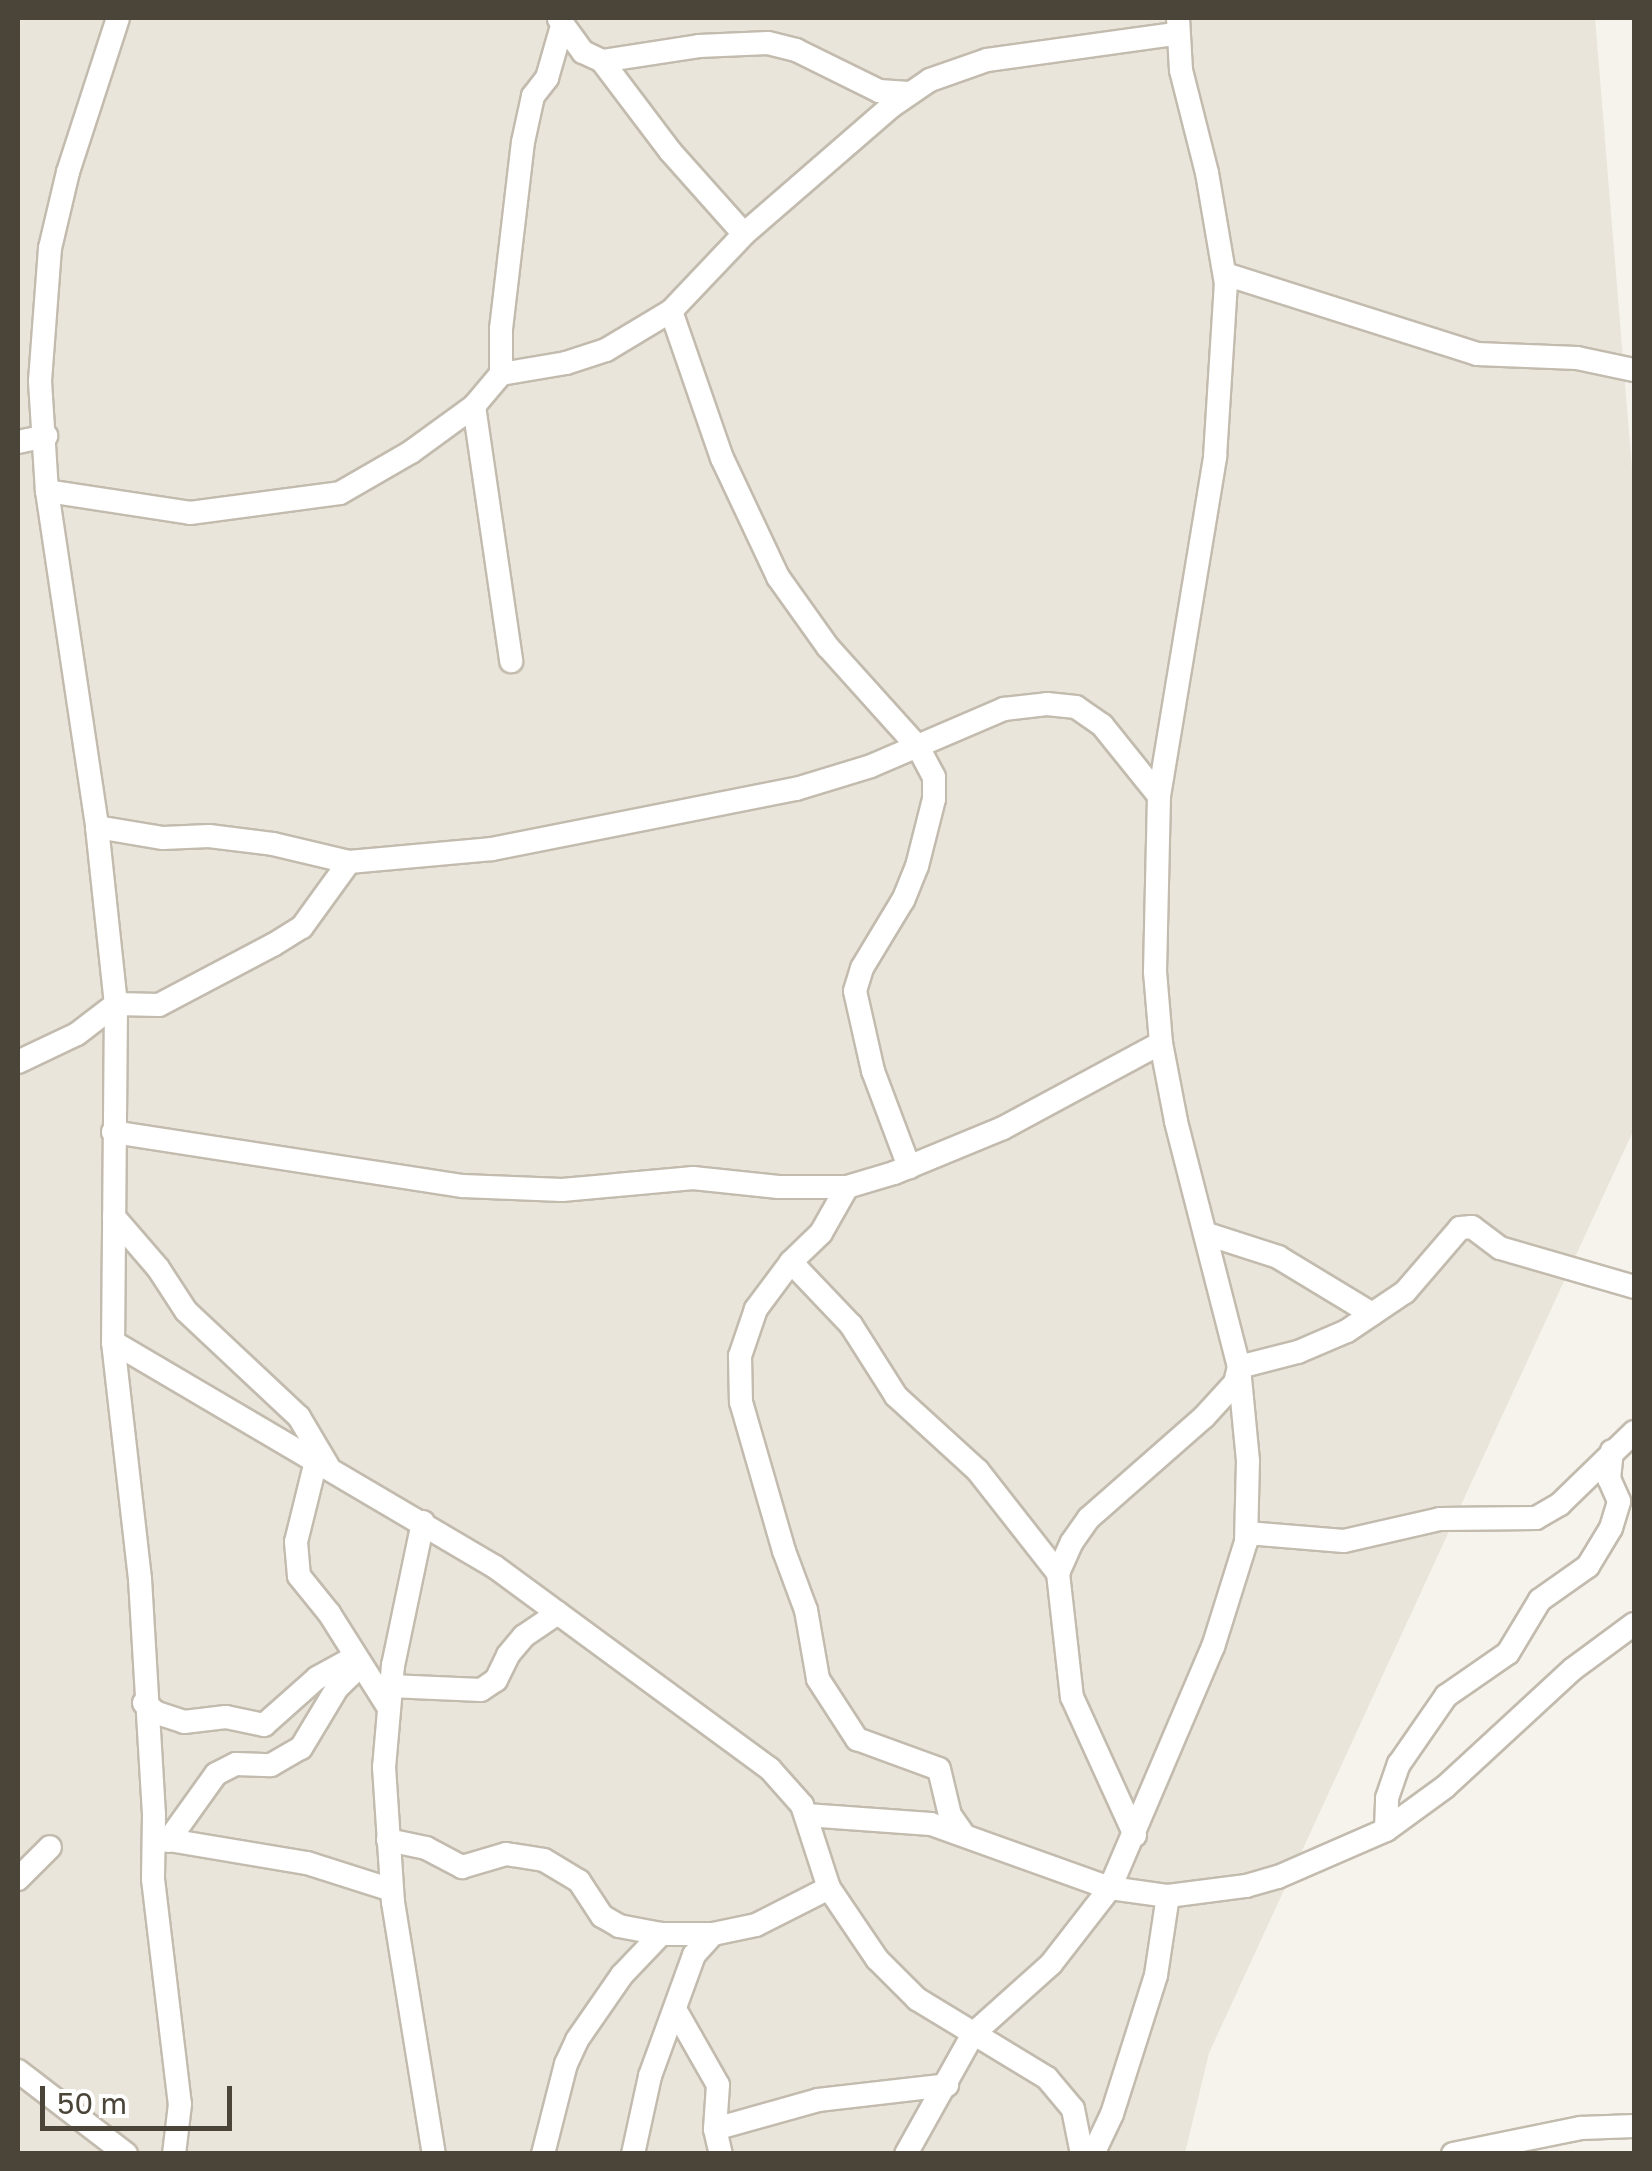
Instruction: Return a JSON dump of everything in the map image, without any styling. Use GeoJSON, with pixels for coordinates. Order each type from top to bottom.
{"type":"FeatureCollection","features":[{"type":"Feature","properties":{"kind":"street"},"geometry":{"type":"LineString","coordinates":[[118,18],[68,172],[50,248],[42,321],[47,492],[97,827],[116,1004],[114,1342],[140,1579],[144,1703],[161,1839],[153,1879],[180,2104],[174,2154]]}},
{"type":"Feature","properties":{"kind":"street"},"geometry":{"type":"LineString","coordinates":[[47,492],[190,513],[340,493],[410,452],[474,406],[500,374],[501,329],[523,142],[533,96],[547,78],[560,22]]}},
{"type":"Feature","properties":{"kind":"street"},"geometry":{"type":"LineString","coordinates":[[560,22],[583,52],[602,62],[670,151],[744,234]]}},
{"type":"Feature","properties":{"kind":"street"},"geometry":{"type":"LineString","coordinates":[[500,374],[566,363],[606,350],[672,311],[744,234],[909,93],[955,69],[1176,26],[1225,274],[1215,458],[1159,796],[1153,930],[1161,1043],[1239,1366],[1248,1461],[1247,1534],[1214,1647],[1110,1888],[1051,1964],[973,2034],[906,2154]]}},
{"type":"Feature","properties":{"kind":"street"},"geometry":{"type":"LineString","coordinates":[[602,62],[699,46],[768,43],[796,50],[879,91],[909,93]]}},
{"type":"Feature","properties":{"kind":"street"},"geometry":{"type":"LineString","coordinates":[[1225,274],[1478,354],[1578,358],[1634,370]]}},
{"type":"Feature","properties":{"kind":"street"},"geometry":{"type":"LineString","coordinates":[[672,311],[722,458],[778,576],[828,647],[918,747],[934,777],[926,841],[903,900],[862,968],[856,991],[873,1071],[909,1167]]}},
{"type":"Feature","properties":{"kind":"street"},"geometry":{"type":"LineString","coordinates":[[474,406],[511,661]]}},
{"type":"Feature","properties":{"kind":"street"},"geometry":{"type":"LineString","coordinates":[[18,442],[46,436]]}},
{"type":"Feature","properties":{"kind":"street"},"geometry":{"type":"LineString","coordinates":[[97,827],[164,838],[209,836],[273,844],[349,862],[492,849],[840,777],[1004,708],[1063,704],[1102,725],[1159,796]]}},
{"type":"Feature","properties":{"kind":"street"},"geometry":{"type":"LineString","coordinates":[[18,1062],[77,1034],[116,1004],[160,1005],[302,927],[349,862]]}},
{"type":"Feature","properties":{"kind":"street"},"geometry":{"type":"LineString","coordinates":[[113,1132],[479,1188],[562,1190],[693,1178],[778,1187],[846,1187],[909,1167],[1003,1128],[1161,1043]]}},
{"type":"Feature","properties":{"kind":"street"},"geometry":{"type":"LineString","coordinates":[[846,1187],[821,1233],[791,1262],[756,1309],[746,1332],[738,1377],[784,1551],[806,1610],[818,1679],[857,1740],[939,1769],[950,1815],[962,1832]]}},
{"type":"Feature","properties":{"kind":"street"},"geometry":{"type":"LineString","coordinates":[[114,1217],[186,1310],[299,1417],[322,1464],[296,1542],[299,1576],[358,1661],[389,1696]]}},
{"type":"Feature","properties":{"kind":"street"},"geometry":{"type":"LineString","coordinates":[[1239,1366],[1314,1347],[1372,1314],[1405,1292],[1466,1226],[1500,1248],[1634,1288]]}},
{"type":"Feature","properties":{"kind":"street"},"geometry":{"type":"LineString","coordinates":[[1207,1234],[1278,1256],[1372,1314]]}},
{"type":"Feature","properties":{"kind":"street"},"geometry":{"type":"LineString","coordinates":[[791,1262],[850,1325],[896,1396],[978,1472],[1058,1574]]}},
{"type":"Feature","properties":{"kind":"street"},"geometry":{"type":"LineString","coordinates":[[114,1342],[210,1402],[423,1522],[558,1613],[770,1768],[794,1791],[806,1815],[829,1888],[877,1958],[918,1999],[1060,2090],[1073,2109],[1082,2154]]}},
{"type":"Feature","properties":{"kind":"street"},"geometry":{"type":"LineString","coordinates":[[1134,1834],[1072,1696],[1058,1574],[1072,1542],[1089,1518],[1204,1416],[1235,1383],[1239,1366]]}},
{"type":"Feature","properties":{"kind":"street"},"geometry":{"type":"LineString","coordinates":[[1247,1534],[1344,1541],[1440,1518],[1536,1518],[1560,1504],[1634,1432]]}},
{"type":"Feature","properties":{"kind":"street"},"geometry":{"type":"LineString","coordinates":[[1386,1830],[1387,1798],[1399,1764],[1446,1696],[1508,1654],[1540,1600],[1588,1566],[1612,1528],[1619,1501],[1609,1479],[1612,1450]]}},
{"type":"Feature","properties":{"kind":"street"},"geometry":{"type":"LineString","coordinates":[[423,1522],[389,1696],[384,1767],[392,1890],[434,2154]]}},
{"type":"Feature","properties":{"kind":"street"},"geometry":{"type":"LineString","coordinates":[[389,1696],[481,1690],[496,1680],[508,1654],[524,1636],[558,1613]]}},
{"type":"Feature","properties":{"kind":"street"},"geometry":{"type":"LineString","coordinates":[[806,1815],[906,1820],[962,1832],[1110,1888],[1168,1896],[1206,1894],[1278,1878],[1386,1830],[1446,1787],[1574,1669],[1634,1624]]}},
{"type":"Feature","properties":{"kind":"street"},"geometry":{"type":"LineString","coordinates":[[144,1703],[156,1713],[184,1722],[226,1717],[264,1725],[317,1678],[358,1661]]}},
{"type":"Feature","properties":{"kind":"street"},"geometry":{"type":"LineString","coordinates":[[161,1839],[216,1774],[236,1764],[270,1765],[302,1748],[337,1688],[358,1661]]}},
{"type":"Feature","properties":{"kind":"street"},"geometry":{"type":"LineString","coordinates":[[161,1839],[307,1863],[392,1890]]}},
{"type":"Feature","properties":{"kind":"street"},"geometry":{"type":"LineString","coordinates":[[388,1840],[426,1848],[462,1866],[506,1854],[544,1860],[579,1881],[602,1916],[618,1926],[661,1934],[713,1934],[776,1917],[829,1888]]}},
{"type":"Feature","properties":{"kind":"street"},"geometry":{"type":"LineString","coordinates":[[18,1879],[50,1847]]}},
{"type":"Feature","properties":{"kind":"street"},"geometry":{"type":"LineString","coordinates":[[1093,2154],[1112,2114],[1156,1974],[1168,1896]]}},
{"type":"Feature","properties":{"kind":"street"},"geometry":{"type":"LineString","coordinates":[[543,2154],[576,2040],[631,1963],[661,1934]]}},
{"type":"Feature","properties":{"kind":"street"},"geometry":{"type":"LineString","coordinates":[[633,2154],[650,2076],[694,1955],[713,1934]]}},
{"type":"Feature","properties":{"kind":"street"},"geometry":{"type":"LineString","coordinates":[[676,2010],[718,2085],[715,2129],[721,2154]]}},
{"type":"Feature","properties":{"kind":"street"},"geometry":{"type":"LineString","coordinates":[[18,2071],[126,2154]]}},
{"type":"Feature","properties":{"kind":"street"},"geometry":{"type":"LineString","coordinates":[[715,2129],[818,2100],[947,2085]]}},
{"type":"Feature","properties":{"kind":"street"},"geometry":{"type":"LineString","coordinates":[[1453,2154],[1582,2128],[1634,2126]]}},
{"type":"Feature","properties":{"kind":"shaded area"},"geometry":{"type":"Polygon","coordinates":[[[18,18],[1595,18],[1634,493],[1634,1129],[1209,2053],[1185,2153],[18,2153],[18,18]]]}}]}
